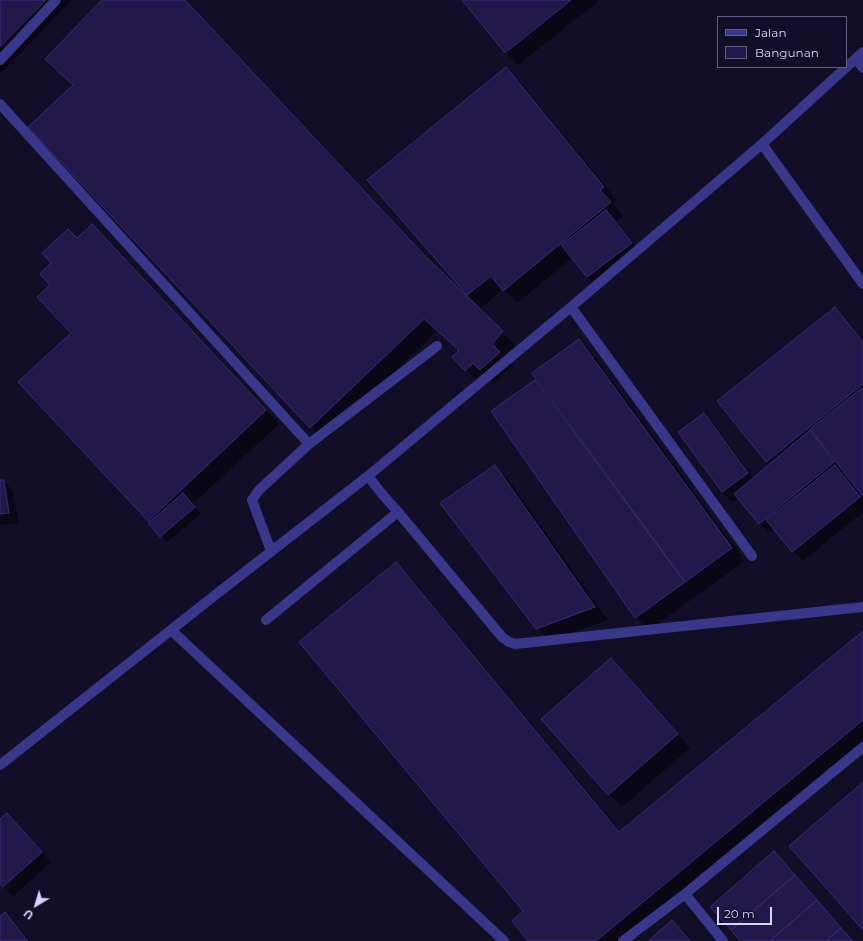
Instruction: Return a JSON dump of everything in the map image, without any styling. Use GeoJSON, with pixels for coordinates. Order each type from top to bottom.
{"type":"FeatureCollection","features":[{"type":"Feature","properties":{"kind":"street"},"geometry":{"type":"LineString","coordinates":[[0,60],[56,0]]}},
{"type":"Feature","properties":{"kind":"street"},"geometry":{"type":"LineString","coordinates":[[847,68],[860,56],[863,68]]}},
{"type":"Feature","properties":{"kind":"street"},"geometry":{"type":"LineString","coordinates":[[0,765],[368,476],[571,307],[762,144],[847,68]]}},
{"type":"Feature","properties":{"kind":"street"},"geometry":{"type":"LineString","coordinates":[[0,104],[309,444]]}},
{"type":"Feature","properties":{"kind":"street"},"geometry":{"type":"LineString","coordinates":[[762,144],[863,284]]}},
{"type":"Feature","properties":{"kind":"street"},"geometry":{"type":"LineString","coordinates":[[571,307],[752,556]]}},
{"type":"Feature","properties":{"kind":"street"},"geometry":{"type":"LineString","coordinates":[[271,551],[252,500],[260,490],[309,444],[437,346]]}},
{"type":"Feature","properties":{"kind":"street"},"geometry":{"type":"LineString","coordinates":[[368,476],[502,637],[508,642],[515,644],[863,607]]}},
{"type":"Feature","properties":{"kind":"street"},"geometry":{"type":"LineString","coordinates":[[266,620],[398,512]]}},
{"type":"Feature","properties":{"kind":"street"},"geometry":{"type":"LineString","coordinates":[[171,630],[504,941]]}},
{"type":"Feature","properties":{"kind":"street"},"geometry":{"type":"LineString","coordinates":[[623,941],[685,894],[863,747]]}},
{"type":"Feature","properties":{"kind":"street"},"geometry":{"type":"LineString","coordinates":[[685,894],[723,941]]}},
{"type":"Feature","properties":{"kind":"building"},"geometry":{"type":"Polygon","coordinates":[[[0,0],[46,0],[0,47],[0,0]]]}},
{"type":"Feature","properties":{"kind":"building"},"geometry":{"type":"Polygon","coordinates":[[[102,0],[185,0],[424,255],[503,331],[492,344],[500,352],[480,370],[473,363],[465,371],[452,357],[459,350],[424,319],[310,428],[28,127],[73,85],[45,59],[102,0]]]}},
{"type":"Feature","properties":{"kind":"building"},"geometry":{"type":"Polygon","coordinates":[[[462,0],[571,0],[505,53],[462,0]]]}},
{"type":"Feature","properties":{"kind":"building"},"geometry":{"type":"Polygon","coordinates":[[[506,67],[604,187],[600,190],[611,202],[503,291],[491,276],[467,295],[367,180],[506,67]]]}},
{"type":"Feature","properties":{"kind":"building"},"geometry":{"type":"Polygon","coordinates":[[[606,210],[632,243],[587,277],[561,245],[606,210]]]}},
{"type":"Feature","properties":{"kind":"building"},"geometry":{"type":"Polygon","coordinates":[[[92,224],[266,410],[148,521],[18,382],[71,333],[37,297],[50,285],[40,274],[51,263],[42,253],[68,229],[77,238],[92,224]]]}},
{"type":"Feature","properties":{"kind":"building"},"geometry":{"type":"Polygon","coordinates":[[[835,307],[863,342],[863,384],[766,462],[717,401],[835,307]]]}},
{"type":"Feature","properties":{"kind":"building"},"geometry":{"type":"Polygon","coordinates":[[[579,339],[732,548],[685,582],[532,373],[579,339]]]}},
{"type":"Feature","properties":{"kind":"building"},"geometry":{"type":"Polygon","coordinates":[[[535,380],[685,582],[635,618],[491,411],[535,380]]]}},
{"type":"Feature","properties":{"kind":"building"},"geometry":{"type":"Polygon","coordinates":[[[863,387],[863,494],[862,495],[810,429],[863,387]]]}},
{"type":"Feature","properties":{"kind":"building"},"geometry":{"type":"Polygon","coordinates":[[[704,413],[748,473],[722,492],[678,432],[704,413]]]}},
{"type":"Feature","properties":{"kind":"building"},"geometry":{"type":"Polygon","coordinates":[[[810,430],[834,462],[759,524],[734,494],[810,430]]]}},
{"type":"Feature","properties":{"kind":"building"},"geometry":{"type":"Polygon","coordinates":[[[495,465],[595,607],[536,629],[440,503],[495,465]]]}},
{"type":"Feature","properties":{"kind":"building"},"geometry":{"type":"Polygon","coordinates":[[[835,465],[860,497],[792,552],[766,520],[835,465]]]}},
{"type":"Feature","properties":{"kind":"building"},"geometry":{"type":"Polygon","coordinates":[[[0,480],[4,480],[9,513],[0,514],[0,480]]]}},
{"type":"Feature","properties":{"kind":"building"},"geometry":{"type":"Polygon","coordinates":[[[183,493],[195,507],[160,537],[148,523],[183,493]]]}},
{"type":"Feature","properties":{"kind":"building"},"geometry":{"type":"Polygon","coordinates":[[[396,562],[619,832],[863,631],[863,720],[596,941],[528,941],[512,921],[523,911],[299,642],[396,562]]]}},
{"type":"Feature","properties":{"kind":"building"},"geometry":{"type":"Polygon","coordinates":[[[611,658],[678,734],[608,795],[541,719],[611,658]]]}},
{"type":"Feature","properties":{"kind":"building"},"geometry":{"type":"Polygon","coordinates":[[[863,782],[863,930],[789,846],[863,782]]]}},
{"type":"Feature","properties":{"kind":"building"},"geometry":{"type":"Polygon","coordinates":[[[7,813],[42,852],[3,887],[0,884],[0,819],[7,813]]]}},
{"type":"Feature","properties":{"kind":"building"},"geometry":{"type":"Polygon","coordinates":[[[774,851],[795,875],[731,930],[710,907],[774,851]]]}},
{"type":"Feature","properties":{"kind":"building"},"geometry":{"type":"Polygon","coordinates":[[[795,875],[817,900],[770,941],[740,941],[731,930],[795,875]]]}},
{"type":"Feature","properties":{"kind":"building"},"geometry":{"type":"Polygon","coordinates":[[[817,900],[841,928],[826,941],[770,941],[817,900]]]}},
{"type":"Feature","properties":{"kind":"building"},"geometry":{"type":"Polygon","coordinates":[[[5,912],[28,941],[0,941],[0,916],[5,912]]]}},
{"type":"Feature","properties":{"kind":"building"},"geometry":{"type":"Polygon","coordinates":[[[672,920],[690,941],[648,941],[672,920]]]}},
{"type":"Feature","properties":{"kind":"building"},"geometry":{"type":"Polygon","coordinates":[[[841,928],[853,941],[826,941],[841,928]]]}}]}
